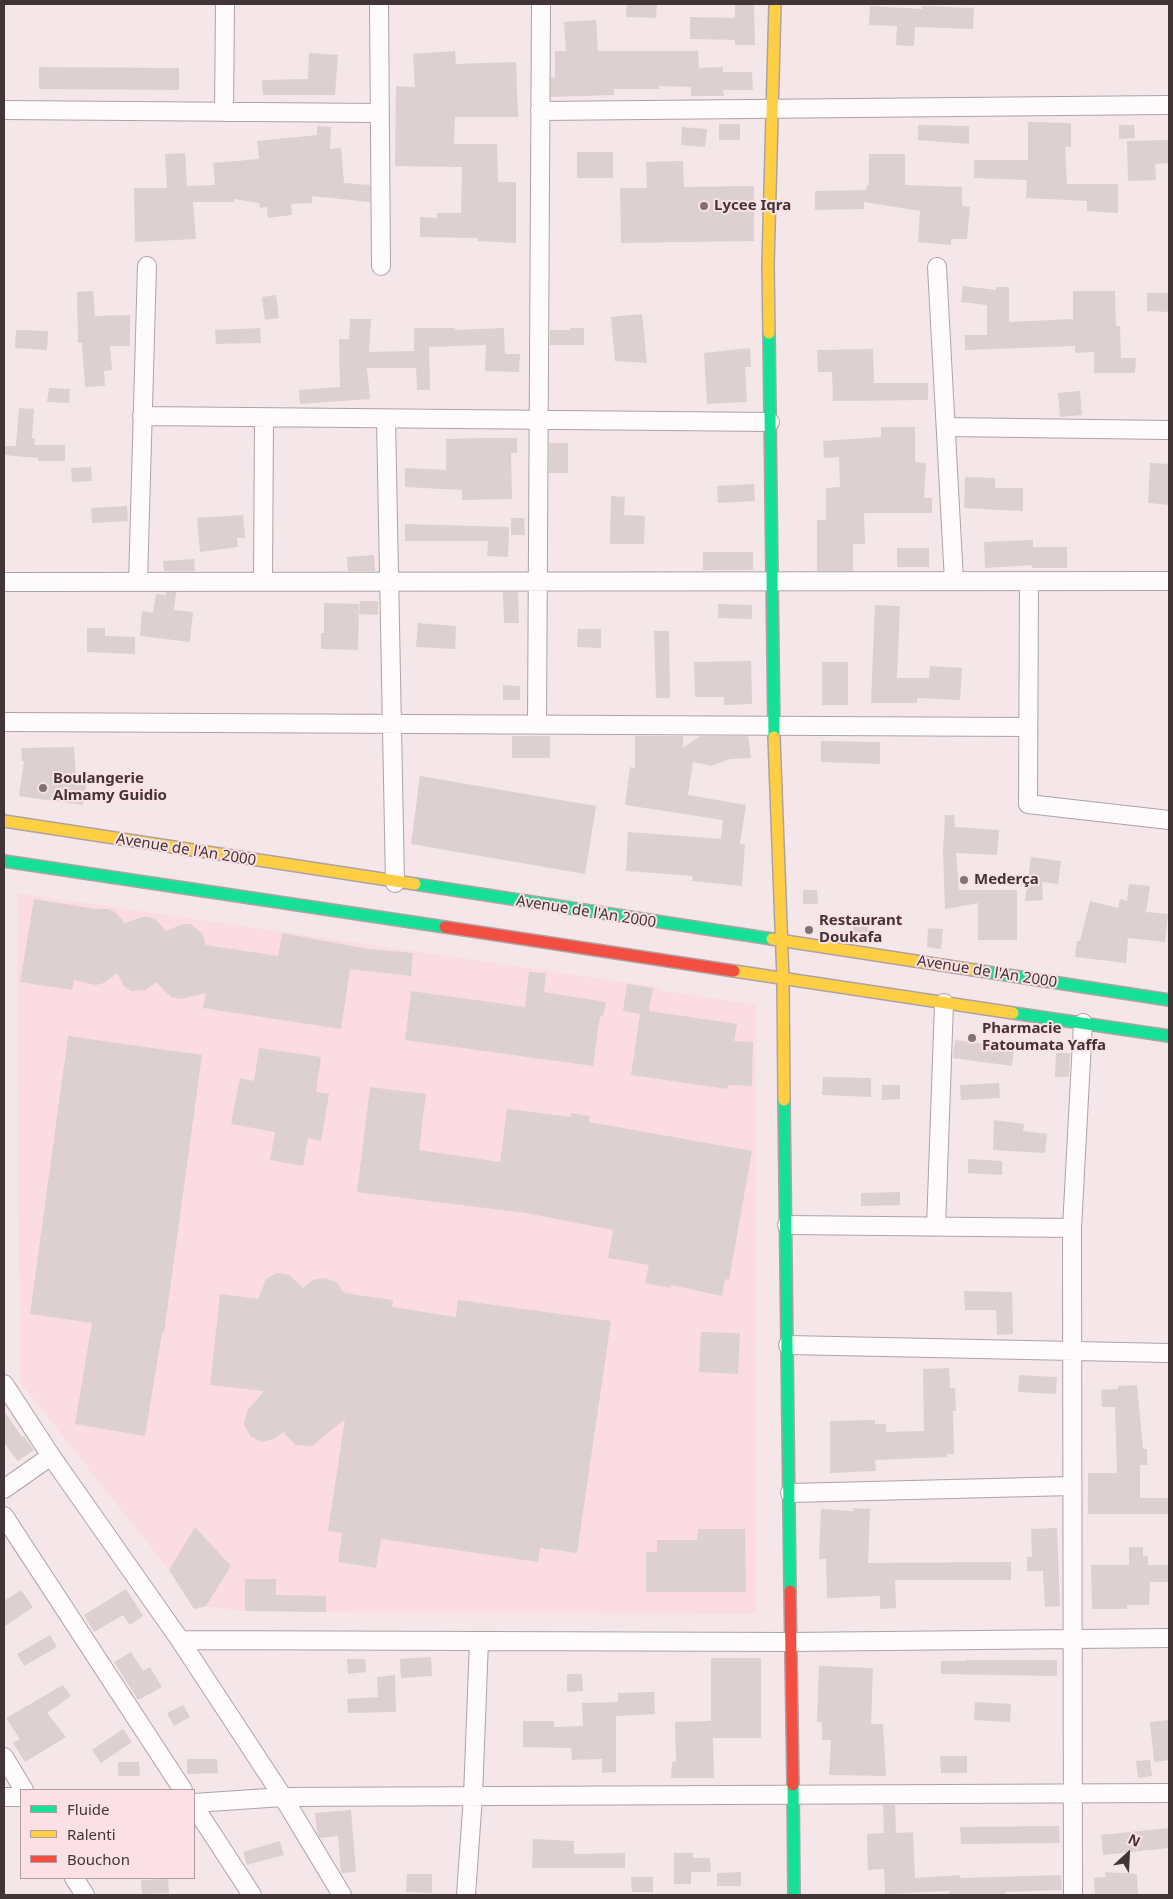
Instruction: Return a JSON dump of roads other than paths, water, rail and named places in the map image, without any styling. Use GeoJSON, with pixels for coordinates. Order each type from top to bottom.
{"type":"FeatureCollection","features":[{"type":"Feature","properties":{"kind":"main road"},"geometry":{"type":"LineString","coordinates":[[775,4],[768,265],[774,725],[784,979],[794,1895]]}},
{"type":"Feature","properties":{"kind":"main road","name":"Avenue de l'An 2000"},"geometry":{"type":"LineString","coordinates":[[4,821],[1169,1000]]}},
{"type":"Feature","properties":{"kind":"main road"},"geometry":{"type":"LineString","coordinates":[[4,861],[1169,1036]]}},
{"type":"Feature","properties":{"kind":"street"},"geometry":{"type":"LineString","coordinates":[[224,112],[225,4]]}},
{"type":"Feature","properties":{"kind":"street"},"geometry":{"type":"LineString","coordinates":[[379,4],[381,266]]}},
{"type":"Feature","properties":{"kind":"street"},"geometry":{"type":"LineString","coordinates":[[537,723],[541,4]]}},
{"type":"Feature","properties":{"kind":"street"},"geometry":{"type":"LineString","coordinates":[[540,111],[1169,105]]}},
{"type":"Feature","properties":{"kind":"street"},"geometry":{"type":"LineString","coordinates":[[4,110],[380,113]]}},
{"type":"Feature","properties":{"kind":"street"},"geometry":{"type":"LineString","coordinates":[[138,582],[147,266]]}},
{"type":"Feature","properties":{"kind":"street"},"geometry":{"type":"LineString","coordinates":[[937,267],[954,581]]}},
{"type":"Feature","properties":{"kind":"street"},"geometry":{"type":"LineString","coordinates":[[142,416],[770,422]]}},
{"type":"Feature","properties":{"kind":"street"},"geometry":{"type":"LineString","coordinates":[[263,582],[264,417]]}},
{"type":"Feature","properties":{"kind":"street"},"geometry":{"type":"LineString","coordinates":[[386,419],[395,882]]}},
{"type":"Feature","properties":{"kind":"street"},"geometry":{"type":"LineString","coordinates":[[946,427],[1169,430]]}},
{"type":"Feature","properties":{"kind":"street"},"geometry":{"type":"LineString","coordinates":[[4,582],[1169,580]]}},
{"type":"Feature","properties":{"kind":"street"},"geometry":{"type":"LineString","coordinates":[[1029,581],[1028,804],[1169,820]]}},
{"type":"Feature","properties":{"kind":"street"},"geometry":{"type":"LineString","coordinates":[[4,722],[537,723],[1028,727]]}},
{"type":"Feature","properties":{"kind":"street"},"geometry":{"type":"LineString","coordinates":[[936,1227],[944,1003]]}},
{"type":"Feature","properties":{"kind":"street"},"geometry":{"type":"LineString","coordinates":[[1073,1895],[1072,1228],[1083,1023]]}},
{"type":"Feature","properties":{"kind":"street"},"geometry":{"type":"LineString","coordinates":[[787,1225],[1072,1228]]}},
{"type":"Feature","properties":{"kind":"street"},"geometry":{"type":"LineString","coordinates":[[788,1345],[1169,1353]]}},
{"type":"Feature","properties":{"kind":"street"},"geometry":{"type":"LineString","coordinates":[[4,1384],[51,1456],[180,1640],[283,1797],[342,1895]]}},
{"type":"Feature","properties":{"kind":"street"},"geometry":{"type":"LineString","coordinates":[[4,1489],[51,1456]]}},
{"type":"Feature","properties":{"kind":"street"},"geometry":{"type":"LineString","coordinates":[[790,1493],[1072,1486]]}},
{"type":"Feature","properties":{"kind":"street"},"geometry":{"type":"LineString","coordinates":[[4,1516],[182,1789]]}},
{"type":"Feature","properties":{"kind":"street"},"geometry":{"type":"LineString","coordinates":[[180,1640],[791,1642],[1169,1638]]}},
{"type":"Feature","properties":{"kind":"street"},"geometry":{"type":"LineString","coordinates":[[466,1895],[474,1796],[479,1641]]}},
{"type":"Feature","properties":{"kind":"street"},"geometry":{"type":"LineString","coordinates":[[4,1757],[23,1789]]}},
{"type":"Feature","properties":{"kind":"street"},"geometry":{"type":"LineString","coordinates":[[195,1804],[283,1797],[1169,1793]]}},
{"type":"Feature","properties":{"kind":"street"},"geometry":{"type":"LineString","coordinates":[[4,1797],[20,1797]]}},
{"type":"Feature","properties":{"kind":"street"},"geometry":{"type":"LineString","coordinates":[[195,1806],[252,1895]]}},
{"type":"Feature","properties":{"kind":"street"},"geometry":{"type":"LineString","coordinates":[[75,1879],[85,1895]]}},
{"type":"Feature","properties":{"kind":"place","name":"Lycee Iqra"},"geometry":{"type":"Point","coordinates":[704,206]}},
{"type":"Feature","properties":{"kind":"place","name":"Boulangerie Almamy Guidio"},"geometry":{"type":"Point","coordinates":[43,788]}},
{"type":"Feature","properties":{"kind":"place","name":"Mederça"},"geometry":{"type":"Point","coordinates":[964,880]}},
{"type":"Feature","properties":{"kind":"place","name":"Restaurant Doukafa"},"geometry":{"type":"Point","coordinates":[809,930]}},
{"type":"Feature","properties":{"kind":"place","name":"Pharmacie Fatoumata Yaffa"},"geometry":{"type":"Point","coordinates":[972,1038]}}]}
